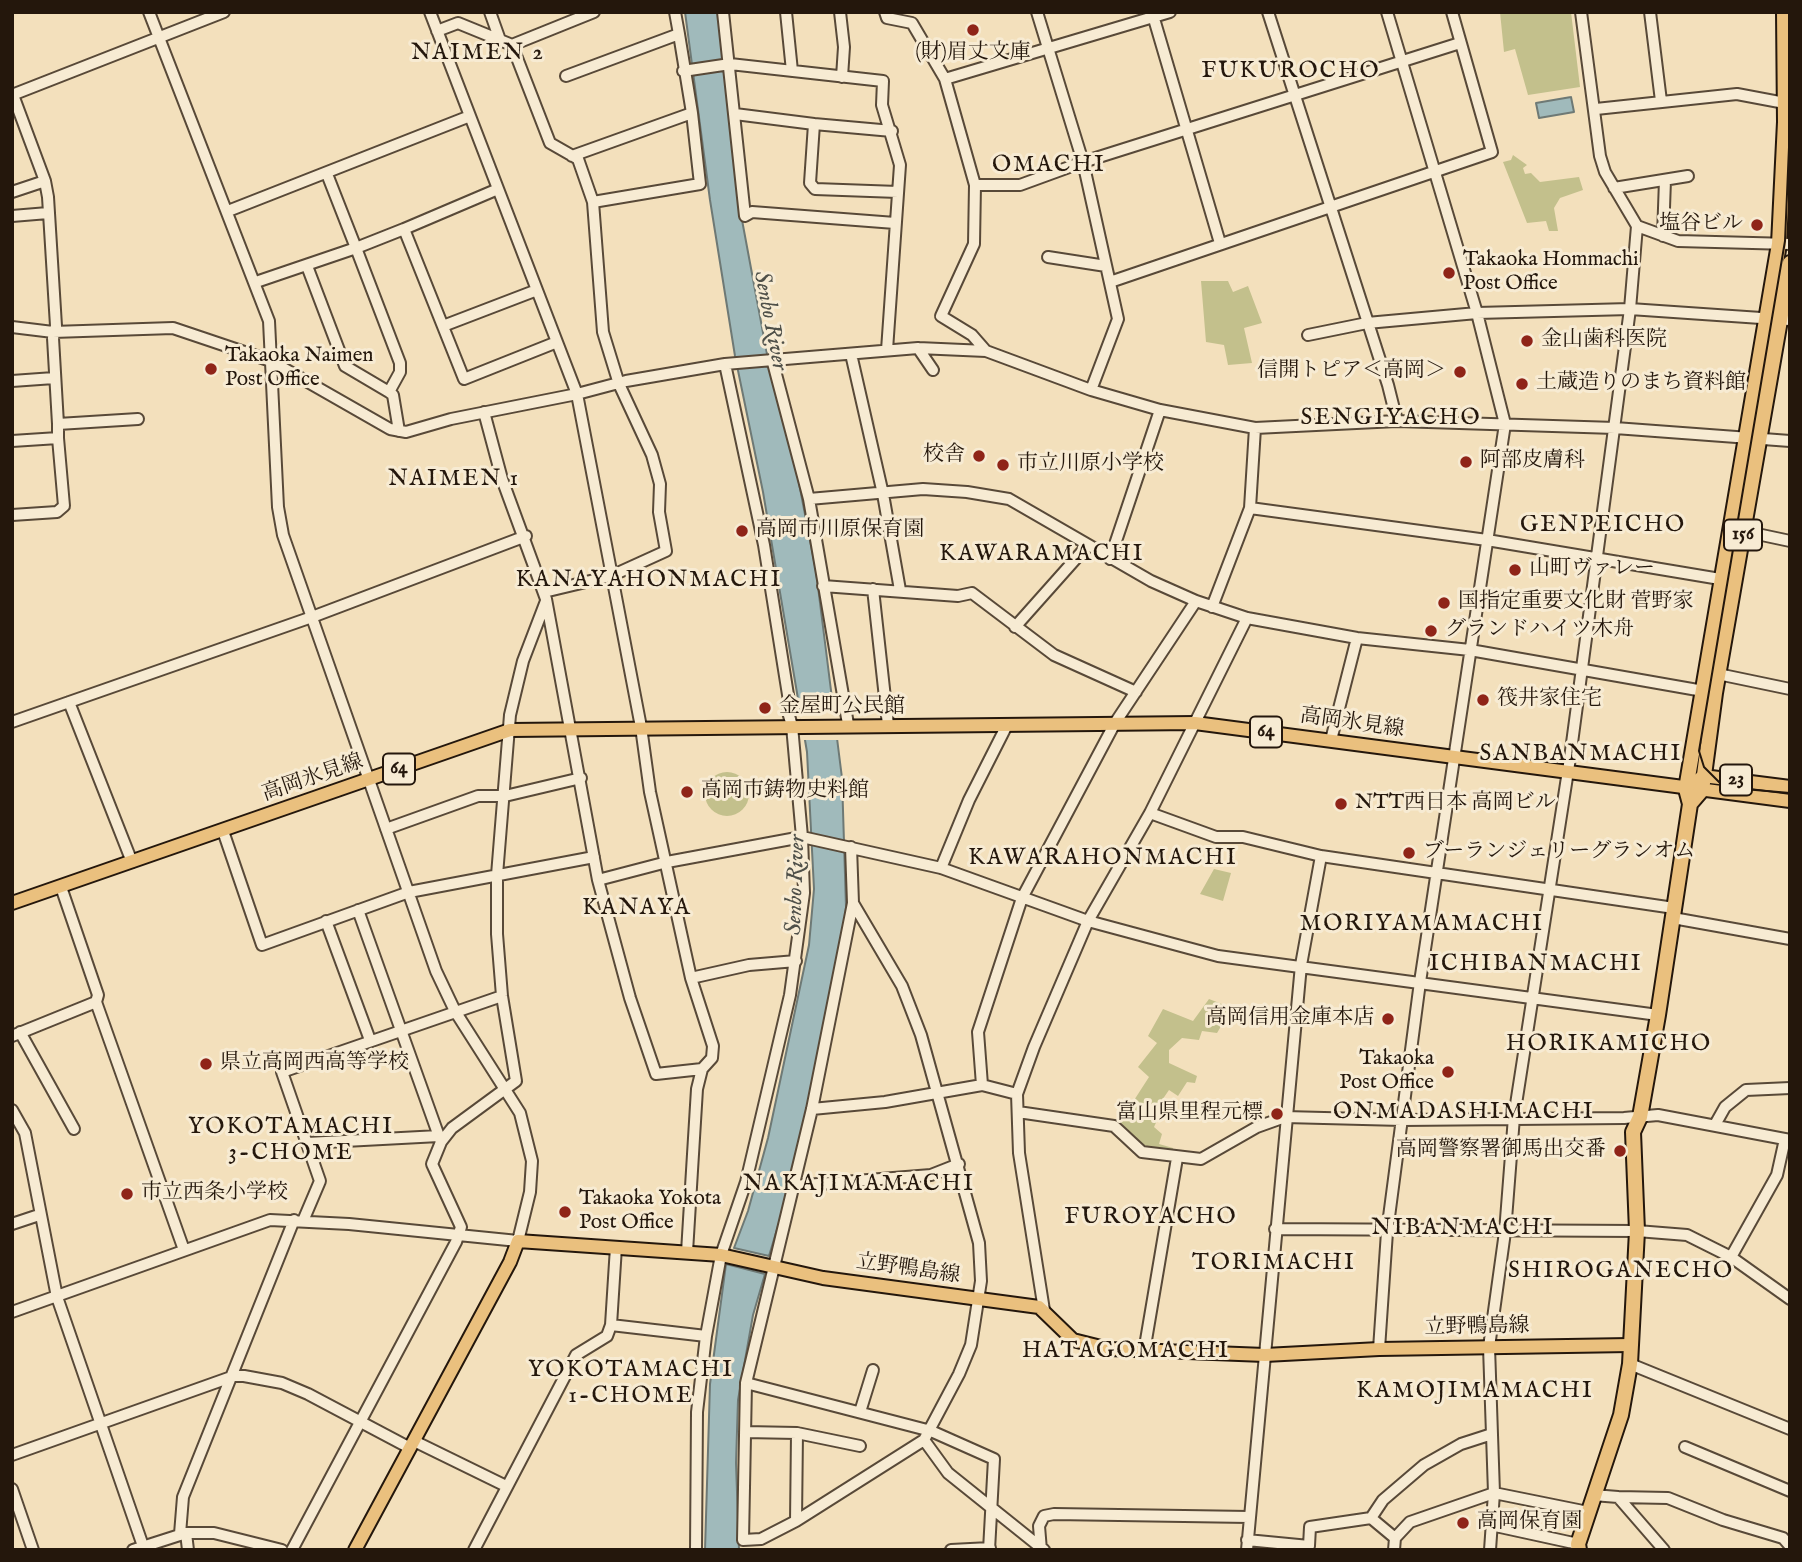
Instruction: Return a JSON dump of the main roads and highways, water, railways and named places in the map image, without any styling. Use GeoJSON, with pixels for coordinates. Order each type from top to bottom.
{"type":"FeatureCollection","features":[{"type":"Feature","properties":{"kind":"highway","name":"156"},"geometry":{"type":"LineString","coordinates":[[1778,319],[1784,244],[1787,103],[1784,12]]}},
{"type":"Feature","properties":{"kind":"highway","name":"156"},"geometry":{"type":"LineString","coordinates":[[1703,783],[1721,579],[1754,439],[1790,263]]}},
{"type":"Feature","properties":{"kind":"highway","name":"156"},"geometry":{"type":"LineString","coordinates":[[1579,1547],[1593,1494],[1620,1415],[1630,1364],[1637,1231],[1633,1132],[1640,1117],[1674,913],[1690,804],[1686,789],[1709,692],[1718,674],[1744,531],[1754,439]]}},
{"type":"Feature","properties":{"kind":"highway"},"geometry":{"type":"LineString","coordinates":[[1690,804],[1703,783]]}},
{"type":"Feature","properties":{"kind":"main road","name":"高岡氷見線"},"geometry":{"type":"LineString","coordinates":[[12,903],[510,730],[845,724],[1195,723],[1568,771],[1686,789]]}},
{"type":"Feature","properties":{"kind":"main road","name":"23"},"geometry":{"type":"LineString","coordinates":[[1703,783],[1790,801]]}},
{"type":"Feature","properties":{"kind":"main road","name":"23"},"geometry":{"type":"LineString","coordinates":[[1686,789],[1703,783],[1790,787]]}},
{"type":"Feature","properties":{"kind":"main road","name":"立野鴨島線"},"geometry":{"type":"LineString","coordinates":[[355,1550],[510,1262],[518,1241],[723,1255],[823,1278],[1039,1307],[1073,1340],[1086,1346],[1144,1352],[1265,1355],[1379,1349],[1630,1345]]}},
{"type":"Feature","properties":{"kind":"water"},"geometry":{"type":"Polygon","coordinates":[[[685,12],[718,12],[742,220],[767,354],[797,473],[816,571],[842,778],[846,907],[844,932],[795,1169],[769,1256],[734,1248],[748,1211],[768,1138],[809,945],[814,889],[807,752],[763,492],[735,356],[710,200],[685,12]]]}},
{"type":"Feature","properties":{"kind":"water"},"geometry":{"type":"Polygon","coordinates":[[[1571,97],[1574,112],[1539,118],[1536,103],[1571,97]]]}},
{"type":"Feature","properties":{"kind":"water"},"geometry":{"type":"Polygon","coordinates":[[[726,1264],[765,1274],[753,1315],[738,1400],[736,1463],[739,1550],[705,1550],[710,1384],[726,1264]]]}},
{"type":"Feature","properties":{"kind":"tram line"},"geometry":{"type":"LineString","coordinates":[[1790,124],[1785,241],[1699,751],[1704,767],[1721,784],[1732,788],[1790,793]]}},
{"type":"Feature","properties":{"kind":"place","name":"(財)眉丈文庫"},"geometry":{"type":"Point","coordinates":[973,30]}},
{"type":"Feature","properties":{"kind":"place","name":"塩谷ビル"},"geometry":{"type":"Point","coordinates":[1757,225]}},
{"type":"Feature","properties":{"kind":"place","name":"Takaoka Hommachi Post Office"},"geometry":{"type":"Point","coordinates":[1449,273]}},
{"type":"Feature","properties":{"kind":"place","name":"金山歯科医院"},"geometry":{"type":"Point","coordinates":[1527,341]}},
{"type":"Feature","properties":{"kind":"place","name":"Takaoka Naimen Post Office"},"geometry":{"type":"Point","coordinates":[211,369]}},
{"type":"Feature","properties":{"kind":"place","name":"信開トピア＜高岡＞"},"geometry":{"type":"Point","coordinates":[1460,372]}},
{"type":"Feature","properties":{"kind":"place","name":"土蔵造りのまち資料館"},"geometry":{"type":"Point","coordinates":[1522,384]}},
{"type":"Feature","properties":{"kind":"place","name":"校舎"},"geometry":{"type":"Point","coordinates":[979,456]}},
{"type":"Feature","properties":{"kind":"place","name":"阿部皮膚科"},"geometry":{"type":"Point","coordinates":[1466,462]}},
{"type":"Feature","properties":{"kind":"place","name":"市立川原小学校"},"geometry":{"type":"Point","coordinates":[1003,465]}},
{"type":"Feature","properties":{"kind":"place","name":"高岡市川原保育園"},"geometry":{"type":"Point","coordinates":[742,531]}},
{"type":"Feature","properties":{"kind":"place","name":"山町ヴァレー"},"geometry":{"type":"Point","coordinates":[1515,570]}},
{"type":"Feature","properties":{"kind":"place","name":"国指定重要文化財 菅野家"},"geometry":{"type":"Point","coordinates":[1444,603]}},
{"type":"Feature","properties":{"kind":"place","name":"グランドハイツ木舟"},"geometry":{"type":"Point","coordinates":[1431,631]}},
{"type":"Feature","properties":{"kind":"place","name":"筏井家住宅"},"geometry":{"type":"Point","coordinates":[1483,700]}},
{"type":"Feature","properties":{"kind":"place","name":"金屋町公民館"},"geometry":{"type":"Point","coordinates":[765,708]}},
{"type":"Feature","properties":{"kind":"place","name":"高岡市鋳物史料館"},"geometry":{"type":"Point","coordinates":[687,792]}},
{"type":"Feature","properties":{"kind":"place","name":"NTT西日本 高岡ビル"},"geometry":{"type":"Point","coordinates":[1341,804]}},
{"type":"Feature","properties":{"kind":"place","name":"ブーランジェリーグランオム"},"geometry":{"type":"Point","coordinates":[1409,853]}},
{"type":"Feature","properties":{"kind":"place","name":"高岡信用金庫本店"},"geometry":{"type":"Point","coordinates":[1388,1019]}},
{"type":"Feature","properties":{"kind":"place","name":"県立高岡西高等学校"},"geometry":{"type":"Point","coordinates":[206,1064]}},
{"type":"Feature","properties":{"kind":"place","name":"Takaoka Post Office"},"geometry":{"type":"Point","coordinates":[1448,1072]}},
{"type":"Feature","properties":{"kind":"place","name":"富山県里程元標"},"geometry":{"type":"Point","coordinates":[1277,1114]}},
{"type":"Feature","properties":{"kind":"place","name":"高岡警察署御馬出交番"},"geometry":{"type":"Point","coordinates":[1620,1151]}},
{"type":"Feature","properties":{"kind":"place","name":"市立西条小学校"},"geometry":{"type":"Point","coordinates":[127,1194]}},
{"type":"Feature","properties":{"kind":"place","name":"Takaoka Yokota Post Office"},"geometry":{"type":"Point","coordinates":[565,1212]}},
{"type":"Feature","properties":{"kind":"place","name":"高岡保育園"},"geometry":{"type":"Point","coordinates":[1463,1523]}},
{"type":"Feature","properties":{"kind":"district","name":"NAIMEN 2"},"geometry":{"type":"Point","coordinates":[478,54]}},
{"type":"Feature","properties":{"kind":"district","name":"FUKUROCHO"},"geometry":{"type":"Point","coordinates":[1291,72]}},
{"type":"Feature","properties":{"kind":"district","name":"OMACHI"},"geometry":{"type":"Point","coordinates":[1049,166]}},
{"type":"Feature","properties":{"kind":"district","name":"SENGIYACHO"},"geometry":{"type":"Point","coordinates":[1391,419]}},
{"type":"Feature","properties":{"kind":"district","name":"NAIMEN 1"},"geometry":{"type":"Point","coordinates":[454,480]}},
{"type":"Feature","properties":{"kind":"district","name":"GENPEICHO"},"geometry":{"type":"Point","coordinates":[1603,526]}},
{"type":"Feature","properties":{"kind":"district","name":"KAWARAMACHI"},"geometry":{"type":"Point","coordinates":[1042,555]}},
{"type":"Feature","properties":{"kind":"district","name":"KANAYAHONMACHI"},"geometry":{"type":"Point","coordinates":[649,581]}},
{"type":"Feature","properties":{"kind":"district","name":"SANBANMACHI"},"geometry":{"type":"Point","coordinates":[1581,755]}},
{"type":"Feature","properties":{"kind":"district","name":"KAWARAHONMACHI"},"geometry":{"type":"Point","coordinates":[1103,859]}},
{"type":"Feature","properties":{"kind":"district","name":"KANAYA"},"geometry":{"type":"Point","coordinates":[637,909]}},
{"type":"Feature","properties":{"kind":"district","name":"MORIYAMAMACHI"},"geometry":{"type":"Point","coordinates":[1422,925]}},
{"type":"Feature","properties":{"kind":"district","name":"ICHIBANMACHI"},"geometry":{"type":"Point","coordinates":[1536,965]}},
{"type":"Feature","properties":{"kind":"district","name":"HORIKAMICHO"},"geometry":{"type":"Point","coordinates":[1609,1045]}},
{"type":"Feature","properties":{"kind":"district","name":"ONMADASHIMACHI"},"geometry":{"type":"Point","coordinates":[1464,1113]}},
{"type":"Feature","properties":{"kind":"district","name":"YOKOTAMACHI 3-CHOME"},"geometry":{"type":"Point","coordinates":[291,1141]}},
{"type":"Feature","properties":{"kind":"district","name":"NAKAJIMAMACHI"},"geometry":{"type":"Point","coordinates":[859,1185]}},
{"type":"Feature","properties":{"kind":"district","name":"FUROYACHO"},"geometry":{"type":"Point","coordinates":[1151,1218]}},
{"type":"Feature","properties":{"kind":"district","name":"NIBANMACHI"},"geometry":{"type":"Point","coordinates":[1463,1229]}},
{"type":"Feature","properties":{"kind":"district","name":"TORIMACHI"},"geometry":{"type":"Point","coordinates":[1274,1264]}},
{"type":"Feature","properties":{"kind":"district","name":"SHIROGANECHO"},"geometry":{"type":"Point","coordinates":[1621,1272]}},
{"type":"Feature","properties":{"kind":"district","name":"HATAGOMACHI"},"geometry":{"type":"Point","coordinates":[1126,1352]}},
{"type":"Feature","properties":{"kind":"district","name":"YOKOTAMACHI 1-CHOME"},"geometry":{"type":"Point","coordinates":[631,1384]}},
{"type":"Feature","properties":{"kind":"district","name":"KAMOJIMAMACHI"},"geometry":{"type":"Point","coordinates":[1475,1392]}},
{"type":"Feature","properties":{"kind":"water label","name":"Senbo River"},"geometry":{"type":"Point","coordinates":[769,321]}},
{"type":"Feature","properties":{"kind":"water label","name":"Senbo River"},"geometry":{"type":"Point","coordinates":[797,885]}}]}
